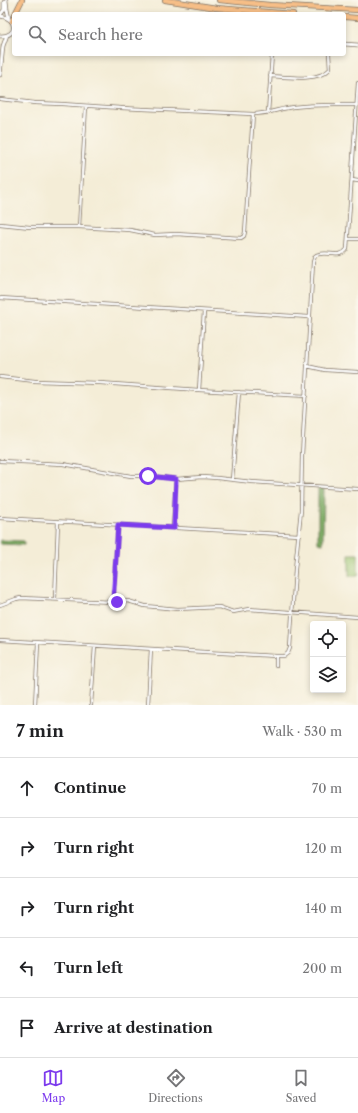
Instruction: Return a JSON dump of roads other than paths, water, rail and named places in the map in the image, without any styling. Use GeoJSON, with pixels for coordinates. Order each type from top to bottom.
{"type":"FeatureCollection","features":[{"type":"Feature","properties":{"kind":"highway"},"geometry":{"type":"LineString","coordinates":[[16,12],[22,0]]}},
{"type":"Feature","properties":{"kind":"highway"},"geometry":{"type":"LineString","coordinates":[[165,0],[217,8],[268,12]]}},
{"type":"Feature","properties":{"kind":"highway"},"geometry":{"type":"LineString","coordinates":[[219,0],[270,5],[358,10]]}},
{"type":"Feature","properties":{"kind":"highway"},"geometry":{"type":"LineString","coordinates":[[346,17],[358,18]]}},
{"type":"Feature","properties":{"kind":"street"},"geometry":{"type":"LineString","coordinates":[[6,0],[4,10],[0,15],[12,19]]}},
{"type":"Feature","properties":{"kind":"street"},"geometry":{"type":"LineString","coordinates":[[6,0],[7,10],[12,18]]}},
{"type":"Feature","properties":{"kind":"street"},"geometry":{"type":"LineString","coordinates":[[0,75],[3,46],[7,35],[12,30]]}},
{"type":"Feature","properties":{"kind":"street"},"geometry":{"type":"LineString","coordinates":[[0,36],[7,35]]}},
{"type":"Feature","properties":{"kind":"street"},"geometry":{"type":"LineString","coordinates":[[346,44],[358,45]]}},
{"type":"Feature","properties":{"kind":"street"},"geometry":{"type":"LineString","coordinates":[[268,113],[272,56]]}},
{"type":"Feature","properties":{"kind":"street"},"geometry":{"type":"LineString","coordinates":[[270,76],[309,78],[323,74],[330,69],[329,56]]}},
{"type":"Feature","properties":{"kind":"street"},"geometry":{"type":"LineString","coordinates":[[0,640],[276,656],[286,655],[290,650],[295,569],[299,535],[309,317],[314,259],[315,256],[320,254],[340,254],[344,253],[347,249],[357,122],[356,105],[358,83]]}},
{"type":"Feature","properties":{"kind":"street"},"geometry":{"type":"LineString","coordinates":[[0,99],[30,103],[253,114],[268,113],[303,106],[356,105]]}},
{"type":"Feature","properties":{"kind":"street"},"geometry":{"type":"LineString","coordinates":[[79,228],[86,106]]}},
{"type":"Feature","properties":{"kind":"street"},"geometry":{"type":"LineString","coordinates":[[0,224],[30,227],[130,230],[155,235],[176,234],[243,237],[245,232],[253,114]]}},
{"type":"Feature","properties":{"kind":"street"},"geometry":{"type":"LineString","coordinates":[[352,180],[358,181]]}},
{"type":"Feature","properties":{"kind":"street"},"geometry":{"type":"LineString","coordinates":[[348,239],[358,239]]}},
{"type":"Feature","properties":{"kind":"street"},"geometry":{"type":"LineString","coordinates":[[0,298],[309,317]]}},
{"type":"Feature","properties":{"kind":"street"},"geometry":{"type":"LineString","coordinates":[[199,390],[204,310]]}},
{"type":"Feature","properties":{"kind":"street"},"geometry":{"type":"LineString","coordinates":[[307,366],[325,370],[358,372]]}},
{"type":"Feature","properties":{"kind":"street"},"geometry":{"type":"LineString","coordinates":[[0,377],[35,381],[149,386],[306,396]]}},
{"type":"Feature","properties":{"kind":"street"},"geometry":{"type":"LineString","coordinates":[[232,480],[239,392]]}},
{"type":"Feature","properties":{"kind":"street"},"geometry":{"type":"LineString","coordinates":[[0,461],[63,464],[124,475],[176,479],[209,477],[301,486],[358,489]]}},
{"type":"Feature","properties":{"kind":"street"},"geometry":{"type":"LineString","coordinates":[[174,528],[176,479]]}},
{"type":"Feature","properties":{"kind":"street"},"geometry":{"type":"LineString","coordinates":[[0,518],[299,535]]}},
{"type":"Feature","properties":{"kind":"street"},"geometry":{"type":"LineString","coordinates":[[55,599],[58,522]]}},
{"type":"Feature","properties":{"kind":"street"},"geometry":{"type":"LineString","coordinates":[[113,602],[118,525]]}},
{"type":"Feature","properties":{"kind":"street"},"geometry":{"type":"LineString","coordinates":[[0,605],[21,598],[55,599],[131,602],[146,606],[174,609],[219,607],[233,612],[249,609],[358,617]]}},
{"type":"Feature","properties":{"kind":"street"},"geometry":{"type":"LineString","coordinates":[[34,705],[38,643]]}},
{"type":"Feature","properties":{"kind":"street"},"geometry":{"type":"LineString","coordinates":[[91,705],[95,646]]}},
{"type":"Feature","properties":{"kind":"street"},"geometry":{"type":"LineString","coordinates":[[148,705],[151,649]]}},
{"type":"Feature","properties":{"kind":"street"},"geometry":{"type":"LineString","coordinates":[[276,656],[276,666]]}}]}
